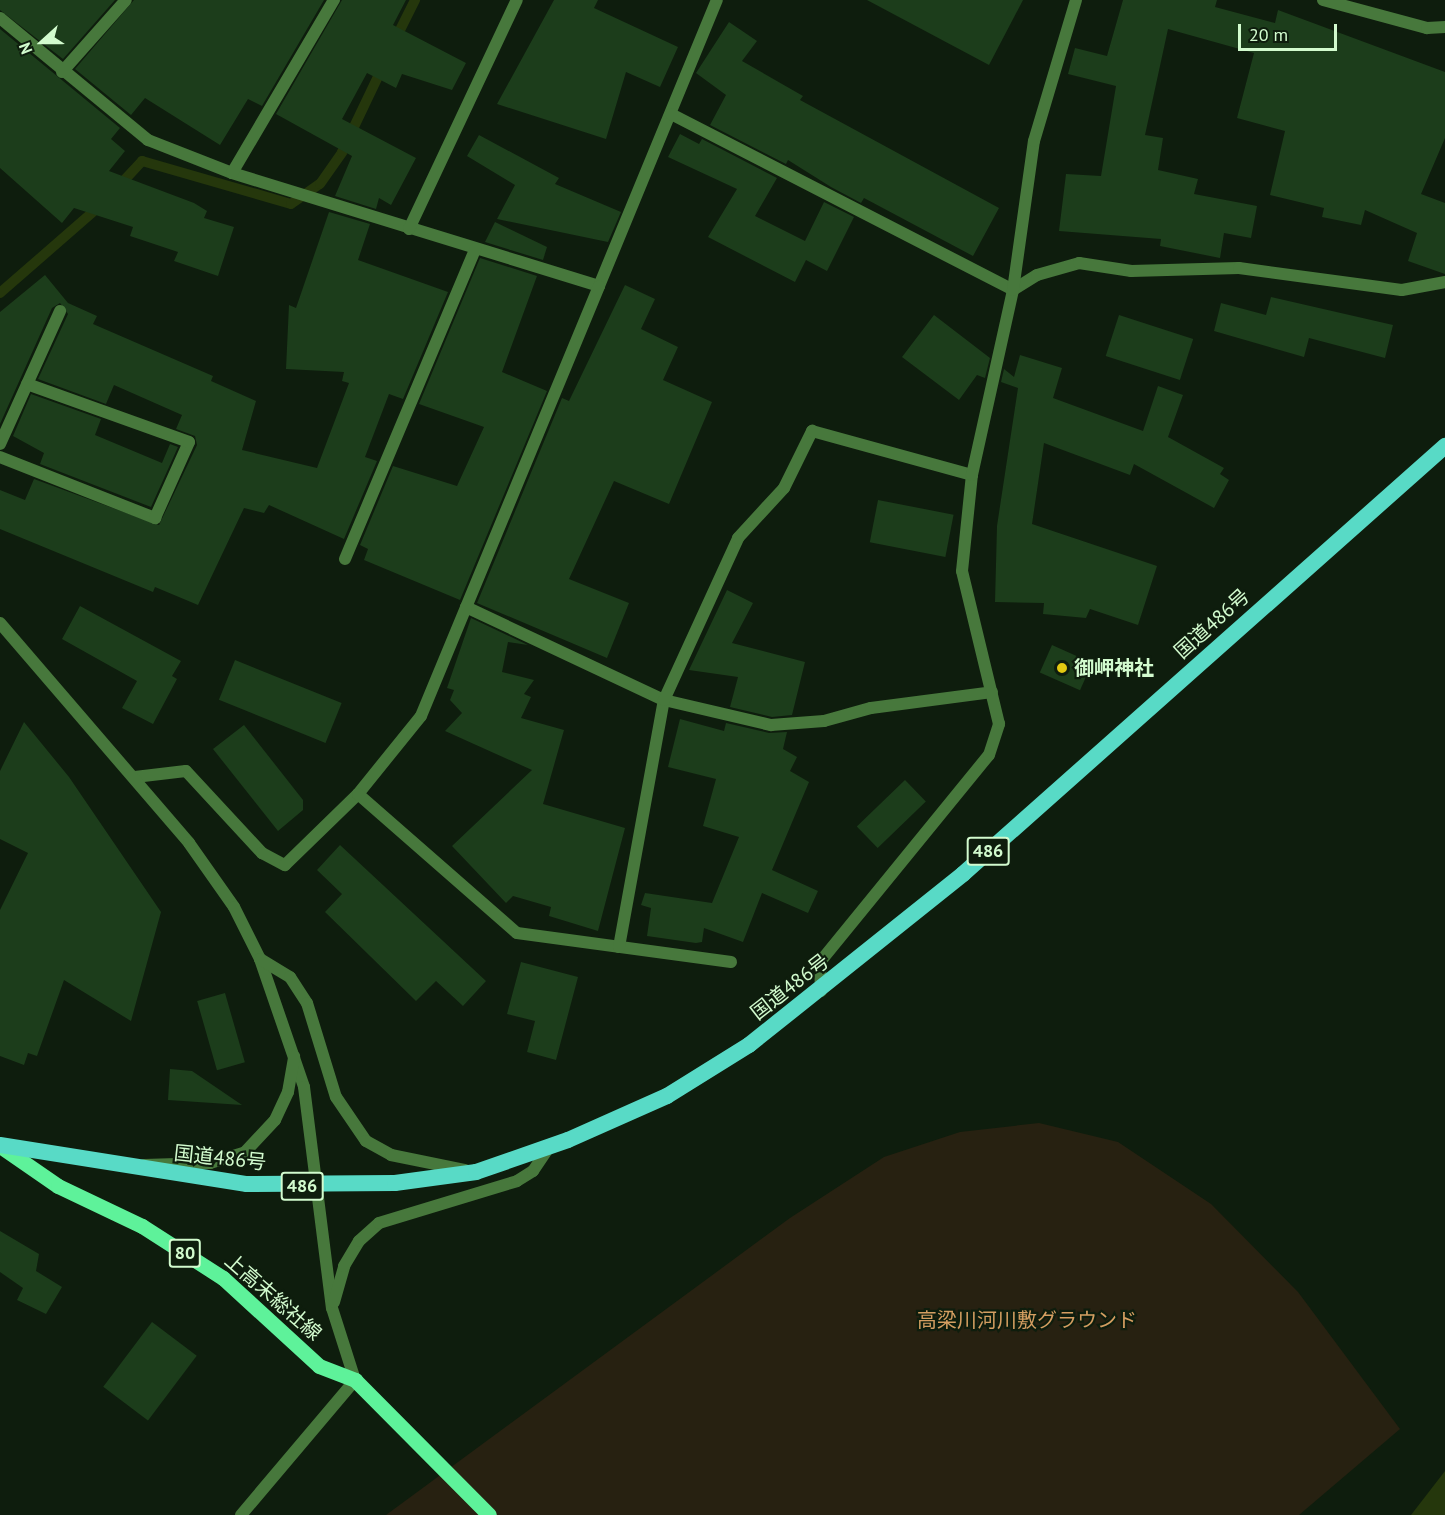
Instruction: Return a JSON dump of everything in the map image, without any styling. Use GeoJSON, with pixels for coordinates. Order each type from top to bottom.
{"type":"FeatureCollection","features":[{"type":"Feature","properties":{"kind":"highway","name":"国道486号"},"geometry":{"type":"LineString","coordinates":[[0,1146],[128,1168],[247,1184],[318,1186],[395,1183],[476,1172],[549,1147],[706,1074],[821,991],[963,873],[1445,446]]}},
{"type":"Feature","properties":{"kind":"main road","name":"上高末総社線"},"geometry":{"type":"LineString","coordinates":[[0,1146],[58,1186],[183,1252],[231,1285],[319,1366],[355,1380],[489,1515]]}},
{"type":"Feature","properties":{"kind":"street"},"geometry":{"type":"LineString","coordinates":[[62,72],[126,0]]}},
{"type":"Feature","properties":{"kind":"street"},"geometry":{"type":"LineString","coordinates":[[232,173],[334,0]]}},
{"type":"Feature","properties":{"kind":"street"},"geometry":{"type":"LineString","coordinates":[[409,229],[517,0]]}},
{"type":"Feature","properties":{"kind":"street"},"geometry":{"type":"LineString","coordinates":[[135,777],[186,771],[262,853],[285,865],[358,794],[421,716],[717,0]]}},
{"type":"Feature","properties":{"kind":"street"},"geometry":{"type":"LineString","coordinates":[[821,991],[820,962],[989,755],[999,724],[962,571],[972,475],[1013,291],[1034,141],[1077,0]]}},
{"type":"Feature","properties":{"kind":"street"},"geometry":{"type":"LineString","coordinates":[[1323,0],[1427,28],[1445,27]]}},
{"type":"Feature","properties":{"kind":"street"},"geometry":{"type":"LineString","coordinates":[[0,18],[62,72],[148,140],[232,173],[322,198],[409,229],[599,286]]}},
{"type":"Feature","properties":{"kind":"street"},"geometry":{"type":"LineString","coordinates":[[671,114],[1013,291]]}},
{"type":"Feature","properties":{"kind":"street"},"geometry":{"type":"LineString","coordinates":[[345,559],[475,249]]}},
{"type":"Feature","properties":{"kind":"street"},"geometry":{"type":"LineString","coordinates":[[1013,291],[1037,275],[1079,262],[1131,271],[1239,268],[1402,290],[1445,282]]}},
{"type":"Feature","properties":{"kind":"street"},"geometry":{"type":"LineString","coordinates":[[0,444],[60,311]]}},
{"type":"Feature","properties":{"kind":"street"},"geometry":{"type":"LineString","coordinates":[[0,457],[155,518],[189,442],[27,384]]}},
{"type":"Feature","properties":{"kind":"street"},"geometry":{"type":"LineString","coordinates":[[619,947],[664,700],[738,538],[784,488],[812,431],[972,475]]}},
{"type":"Feature","properties":{"kind":"street"},"geometry":{"type":"LineString","coordinates":[[466,607],[664,700],[771,725],[824,721],[871,708],[992,692]]}},
{"type":"Feature","properties":{"kind":"street"},"geometry":{"type":"LineString","coordinates":[[0,623],[135,777],[189,843],[234,907],[260,959],[294,1052],[304,1087],[332,1308],[355,1380],[241,1515]]}},
{"type":"Feature","properties":{"kind":"street"},"geometry":{"type":"LineString","coordinates":[[358,794],[517,933],[731,962]]}},
{"type":"Feature","properties":{"kind":"street"},"geometry":{"type":"LineString","coordinates":[[260,959],[290,977],[306,1003],[336,1097],[366,1141],[391,1155],[476,1172]]}},
{"type":"Feature","properties":{"kind":"street"},"geometry":{"type":"LineString","coordinates":[[128,1168],[160,1161],[210,1163],[245,1152],[261,1140],[275,1119],[288,1092],[294,1052]]}},
{"type":"Feature","properties":{"kind":"street"},"geometry":{"type":"LineString","coordinates":[[332,1308],[344,1266],[359,1241],[379,1223],[517,1181],[533,1171],[549,1147]]}},
{"type":"Feature","properties":{"kind":"green space","name":"高梁川河川敷グラウンド"},"geometry":{"type":"Polygon","coordinates":[[[1039,1123],[1118,1142],[1211,1204],[1298,1292],[1400,1429],[1299,1515],[386,1515],[790,1218],[884,1157],[960,1132],[1039,1123]]]}},
{"type":"Feature","properties":{"kind":"shaded area"},"geometry":{"type":"Polygon","coordinates":[[[1445,1471],[1445,1515],[1411,1515],[1445,1471]]]}},
{"type":"Feature","properties":{"kind":"building"},"geometry":{"type":"Polygon","coordinates":[[[0,0],[115,0],[63,59],[0,10],[0,0]]]}},
{"type":"Feature","properties":{"kind":"building"},"geometry":{"type":"Polygon","coordinates":[[[134,0],[324,0],[262,106],[248,99],[220,145],[145,98],[131,115],[75,69],[134,0]]]}},
{"type":"Feature","properties":{"kind":"building"},"geometry":{"type":"Polygon","coordinates":[[[342,0],[406,0],[393,25],[466,63],[452,90],[402,74],[396,88],[367,73],[342,119],[416,158],[391,205],[379,198],[376,209],[335,196],[352,156],[276,114],[342,0]]]}},
{"type":"Feature","properties":{"kind":"building"},"geometry":{"type":"Polygon","coordinates":[[[554,0],[598,0],[594,8],[678,47],[660,87],[626,72],[606,139],[497,104],[554,0]]]}},
{"type":"Feature","properties":{"kind":"building"},"geometry":{"type":"Polygon","coordinates":[[[867,0],[1023,0],[989,65],[867,0]]]}},
{"type":"Feature","properties":{"kind":"building"},"geometry":{"type":"Polygon","coordinates":[[[1123,0],[1217,0],[1215,7],[1275,23],[1278,10],[1445,72],[1445,138],[1421,194],[1445,203],[1445,274],[1408,261],[1417,233],[1365,210],[1361,225],[1322,217],[1324,208],[1270,195],[1285,131],[1237,118],[1254,53],[1168,29],[1145,135],[1163,138],[1158,170],[1198,179],[1194,194],[1257,206],[1251,238],[1224,233],[1220,258],[1160,246],[1161,239],[1059,231],[1066,174],[1101,176],[1116,86],[1068,74],[1075,48],[1107,56],[1123,0]]]}},
{"type":"Feature","properties":{"kind":"building"},"geometry":{"type":"Polygon","coordinates":[[[729,22],[757,41],[742,61],[803,96],[800,100],[999,208],[973,256],[864,198],[861,203],[788,160],[786,164],[710,125],[726,95],[696,73],[729,22]]]}},
{"type":"Feature","properties":{"kind":"building"},"geometry":{"type":"Polygon","coordinates":[[[0,29],[120,128],[111,139],[125,151],[109,171],[194,203],[207,211],[204,218],[234,227],[218,276],[174,261],[178,252],[130,236],[133,227],[74,208],[62,223],[0,168],[0,29]]]}},
{"type":"Feature","properties":{"kind":"building"},"geometry":{"type":"Polygon","coordinates":[[[680,134],[699,144],[702,139],[777,178],[755,216],[805,241],[824,202],[854,217],[827,271],[806,260],[795,282],[708,237],[737,189],[668,157],[680,134]]]}},
{"type":"Feature","properties":{"kind":"building"},"geometry":{"type":"Polygon","coordinates":[[[479,135],[559,178],[555,184],[621,212],[608,242],[497,219],[515,185],[467,156],[479,135]]]}},
{"type":"Feature","properties":{"kind":"building"},"geometry":{"type":"Polygon","coordinates":[[[329,212],[370,224],[358,260],[448,292],[403,399],[389,394],[365,457],[377,461],[344,539],[269,505],[264,513],[244,508],[198,605],[155,587],[153,592],[0,529],[0,490],[25,500],[34,479],[159,525],[197,445],[195,436],[176,429],[182,415],[114,385],[106,404],[38,379],[68,314],[60,303],[52,308],[0,424],[0,312],[45,275],[68,303],[97,316],[93,324],[213,376],[211,381],[256,401],[242,450],[317,468],[349,383],[342,381],[344,372],[286,369],[289,305],[296,308],[329,212]]]}},
{"type":"Feature","properties":{"kind":"building"},"geometry":{"type":"Polygon","coordinates":[[[495,222],[547,247],[543,260],[485,242],[495,222]]]}},
{"type":"Feature","properties":{"kind":"building"},"geometry":{"type":"Polygon","coordinates":[[[480,258],[537,276],[502,372],[547,391],[460,600],[364,560],[368,549],[360,545],[393,466],[457,486],[484,427],[419,404],[480,258]]]}},
{"type":"Feature","properties":{"kind":"building"},"geometry":{"type":"Polygon","coordinates":[[[625,285],[655,299],[641,329],[678,347],[663,380],[712,402],[669,504],[614,481],[569,579],[629,603],[607,658],[477,603],[562,398],[569,401],[625,285]]]}},
{"type":"Feature","properties":{"kind":"building"},"geometry":{"type":"Polygon","coordinates":[[[1271,297],[1393,325],[1385,358],[1309,338],[1304,357],[1214,331],[1221,303],[1266,315],[1271,297]]]}},
{"type":"Feature","properties":{"kind":"building"},"geometry":{"type":"Polygon","coordinates":[[[934,315],[990,358],[985,378],[977,375],[959,400],[902,357],[934,315]]]}},
{"type":"Feature","properties":{"kind":"building"},"geometry":{"type":"Polygon","coordinates":[[[1119,315],[1193,339],[1180,380],[1106,356],[1119,315]]]}},
{"type":"Feature","properties":{"kind":"building"},"geometry":{"type":"Polygon","coordinates":[[[1020,355],[1062,368],[1053,398],[1143,431],[1158,386],[1183,395],[1168,437],[1224,468],[1220,474],[1229,480],[1214,508],[1134,464],[1130,475],[1044,443],[1032,524],[1157,566],[1138,625],[1090,609],[1086,618],[1043,614],[1044,603],[995,602],[997,526],[1018,388],[1001,382],[1004,369],[1014,377],[1020,355]]]}},
{"type":"Feature","properties":{"kind":"building"},"geometry":{"type":"Polygon","coordinates":[[[31,394],[101,419],[95,435],[162,463],[170,444],[178,447],[151,507],[40,464],[44,453],[13,436],[31,394]]]}},
{"type":"Feature","properties":{"kind":"building"},"geometry":{"type":"Polygon","coordinates":[[[878,500],[954,515],[945,557],[870,542],[878,500]]]}},
{"type":"Feature","properties":{"kind":"building"},"geometry":{"type":"Polygon","coordinates":[[[727,590],[753,603],[732,643],[805,662],[792,715],[772,717],[730,707],[738,677],[689,670],[727,590]]]}},
{"type":"Feature","properties":{"kind":"building"},"geometry":{"type":"Polygon","coordinates":[[[80,606],[181,661],[172,676],[177,679],[153,724],[122,708],[137,681],[62,639],[80,606]]]}},
{"type":"Feature","properties":{"kind":"building"},"geometry":{"type":"Polygon","coordinates":[[[471,618],[528,645],[508,642],[502,672],[534,680],[524,694],[531,697],[521,718],[564,730],[543,804],[625,828],[598,931],[549,916],[551,907],[513,896],[506,903],[452,846],[532,770],[445,731],[462,713],[450,700],[454,690],[447,688],[471,618]]]}},
{"type":"Feature","properties":{"kind":"building"},"geometry":{"type":"Polygon","coordinates":[[[1052,645],[1092,663],[1080,690],[1040,672],[1052,645]]]}},
{"type":"Feature","properties":{"kind":"building"},"geometry":{"type":"Polygon","coordinates":[[[235,660],[342,703],[326,743],[219,700],[235,660]]]}},
{"type":"Feature","properties":{"kind":"building"},"geometry":{"type":"Polygon","coordinates":[[[680,719],[724,731],[726,723],[769,733],[787,732],[783,749],[797,757],[790,771],[809,782],[772,870],[818,891],[808,913],[762,893],[743,942],[704,928],[702,942],[696,943],[647,936],[651,908],[641,905],[645,893],[712,903],[739,837],[703,826],[716,779],[668,767],[680,719]]]}},
{"type":"Feature","properties":{"kind":"building"},"geometry":{"type":"Polygon","coordinates":[[[24,722],[69,777],[161,912],[131,1021],[64,980],[37,1056],[28,1053],[24,1065],[0,1056],[0,910],[28,853],[0,839],[0,771],[24,722]]]}},
{"type":"Feature","properties":{"kind":"building"},"geometry":{"type":"Polygon","coordinates":[[[244,725],[303,800],[303,810],[278,831],[213,749],[244,725]]]}},
{"type":"Feature","properties":{"kind":"building"},"geometry":{"type":"Polygon","coordinates":[[[905,780],[926,802],[878,848],[857,827],[905,780]]]}},
{"type":"Feature","properties":{"kind":"building"},"geometry":{"type":"Polygon","coordinates":[[[340,845],[486,981],[463,1006],[436,981],[416,1001],[325,912],[342,894],[317,870],[340,845]]]}},
{"type":"Feature","properties":{"kind":"building"},"geometry":{"type":"Polygon","coordinates":[[[521,962],[578,977],[556,1060],[527,1052],[535,1021],[507,1014],[521,962]]]}},
{"type":"Feature","properties":{"kind":"building"},"geometry":{"type":"Polygon","coordinates":[[[225,993],[245,1062],[217,1070],[197,1001],[225,993]]]}},
{"type":"Feature","properties":{"kind":"building"},"geometry":{"type":"Polygon","coordinates":[[[170,1069],[192,1071],[242,1105],[168,1100],[170,1069]]]}},
{"type":"Feature","properties":{"kind":"building"},"geometry":{"type":"Polygon","coordinates":[[[0,1231],[39,1254],[36,1271],[62,1287],[46,1314],[17,1300],[23,1288],[0,1272],[0,1231]]]}},
{"type":"Feature","properties":{"kind":"building"},"geometry":{"type":"Polygon","coordinates":[[[152,1322],[197,1356],[148,1420],[103,1387],[152,1322]]]}},
{"type":"Feature","properties":{"kind":"waterway"},"geometry":{"type":"LineString","coordinates":[[395,40],[415,0]]}},
{"type":"Feature","properties":{"kind":"waterway"},"geometry":{"type":"LineString","coordinates":[[117,188],[142,161],[291,204],[320,184],[342,152],[382,68]]}},
{"type":"Feature","properties":{"kind":"waterway"},"geometry":{"type":"LineString","coordinates":[[0,293],[102,204]]}},
{"type":"Feature","properties":{"kind":"place","name":"御岬神社"},"geometry":{"type":"Point","coordinates":[1062,668]}}]}
